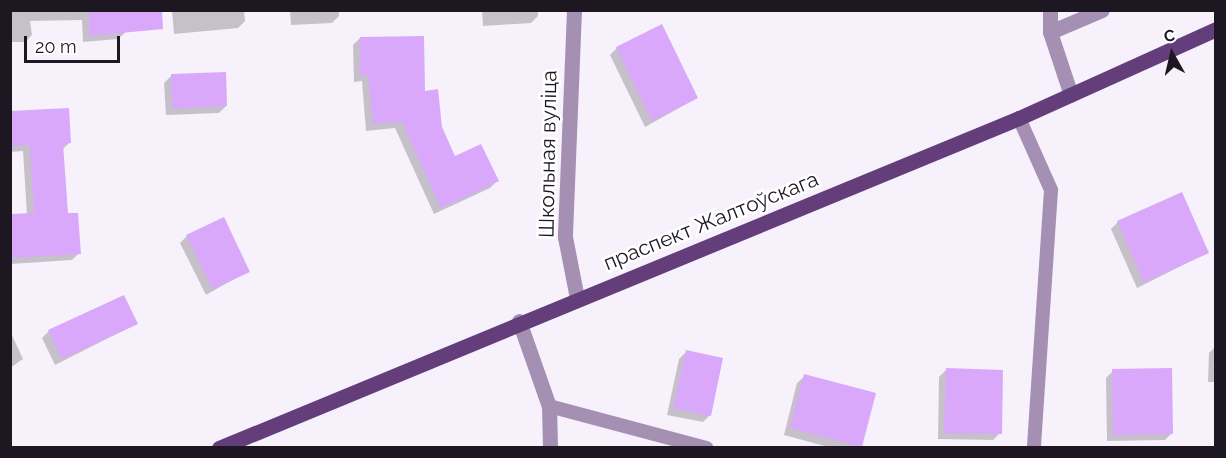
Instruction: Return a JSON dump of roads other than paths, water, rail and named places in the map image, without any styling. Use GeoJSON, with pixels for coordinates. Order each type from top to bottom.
{"type":"FeatureCollection","features":[{"type":"Feature","properties":{"kind":"main road","name":"праспект Жалтоўскага"},"geometry":{"type":"LineString","coordinates":[[219,447],[519,321],[1019,118],[1215,28]]}},
{"type":"Feature","properties":{"kind":"street","name":"Школьная вуліца"},"geometry":{"type":"LineString","coordinates":[[574,10],[565,237],[577,298]]}},
{"type":"Feature","properties":{"kind":"street"},"geometry":{"type":"LineString","coordinates":[[1050,10],[1050,32],[1071,94]]}},
{"type":"Feature","properties":{"kind":"street"},"geometry":{"type":"LineString","coordinates":[[1050,32],[1102,10]]}},
{"type":"Feature","properties":{"kind":"street"},"geometry":{"type":"LineString","coordinates":[[519,321],[549,406],[550,447]]}},
{"type":"Feature","properties":{"kind":"lane"},"geometry":{"type":"LineString","coordinates":[[1019,118],[1051,190],[1034,447]]}},
{"type":"Feature","properties":{"kind":"lane"},"geometry":{"type":"LineString","coordinates":[[549,406],[707,447]]}}]}
